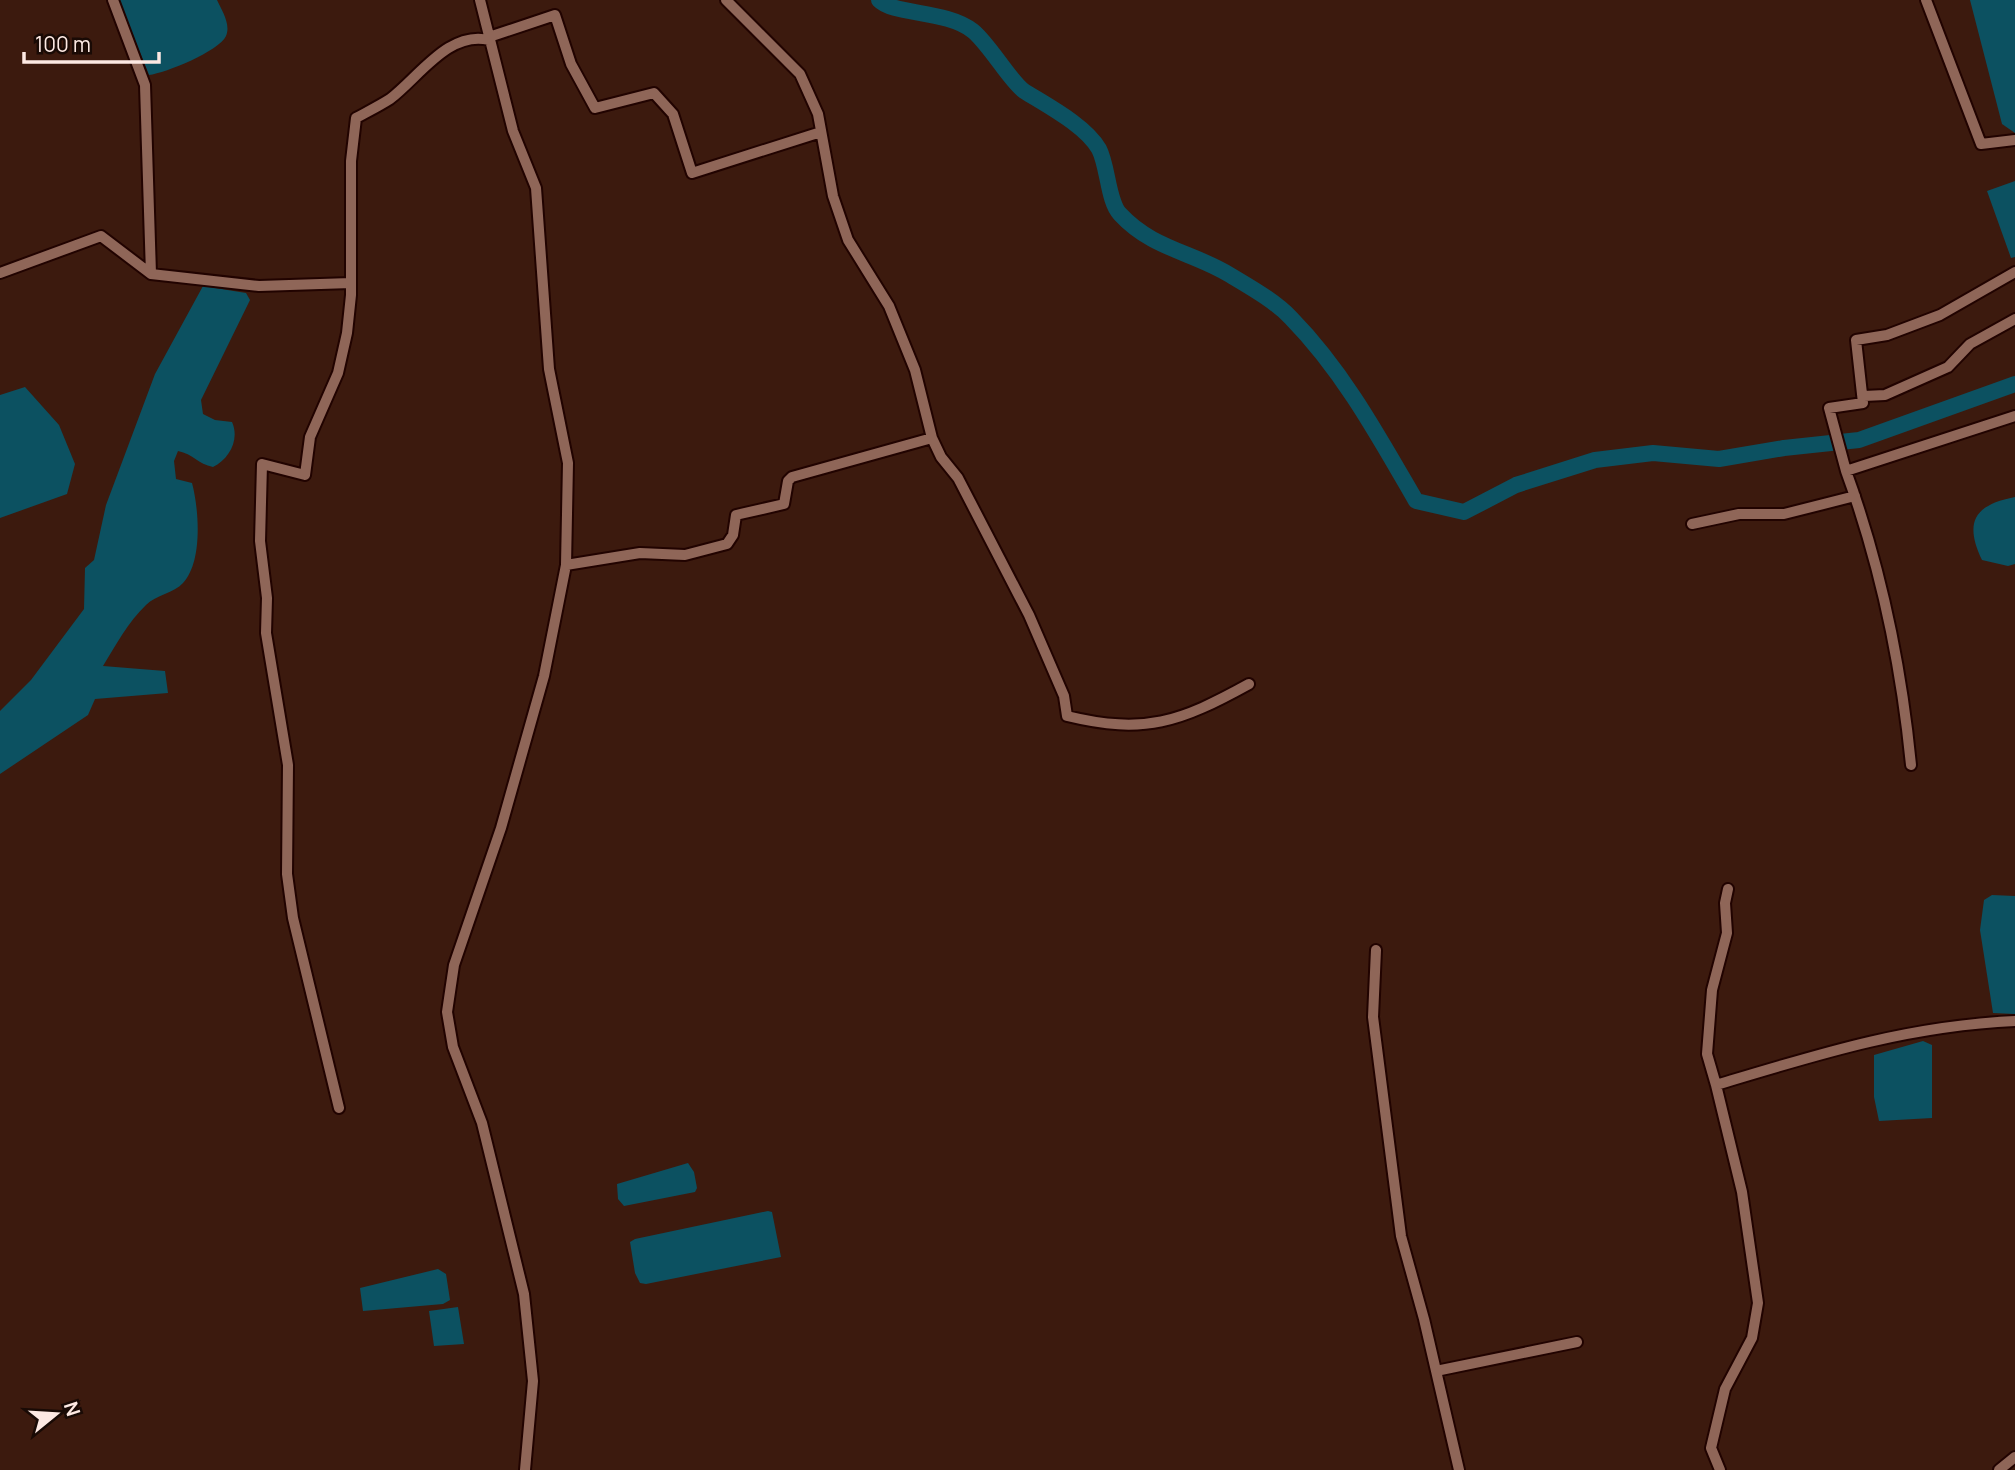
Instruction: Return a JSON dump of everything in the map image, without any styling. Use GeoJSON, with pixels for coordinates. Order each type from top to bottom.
{"type":"FeatureCollection","features":[{"type":"Feature","properties":{"kind":"street"},"geometry":{"type":"LineString","coordinates":[[113,0],[145,85],[151,274]]}},
{"type":"Feature","properties":{"kind":"street"},"geometry":{"type":"LineString","coordinates":[[480,0],[513,131],[536,188],[540,210],[542,292],[549,369],[568,463],[566,565],[544,676],[501,828],[454,965],[447,1013],[453,1047],[482,1123],[524,1294],[533,1381],[525,1470]]}},
{"type":"Feature","properties":{"kind":"street"},"geometry":{"type":"LineString","coordinates":[[726,0],[800,75],[818,114],[837,213],[848,240],[890,306],[915,370],[932,438],[941,457],[965,489],[1029,615],[1064,696],[1067,716],[1133,727],[1156,723],[1208,707],[1249,684]]}},
{"type":"Feature","properties":{"kind":"street"},"geometry":{"type":"LineString","coordinates":[[1926,0],[1981,144],[2015,140]]}},
{"type":"Feature","properties":{"kind":"street"},"geometry":{"type":"LineString","coordinates":[[339,1108],[293,918],[287,874],[288,765],[266,632],[267,598],[260,541],[262,464],[305,475],[310,437],[341,359],[347,333],[351,283],[351,160],[356,118],[389,100],[445,50],[475,36],[489,38],[555,15],[571,64],[594,108],[654,93],[673,114],[692,173],[821,132]]}},
{"type":"Feature","properties":{"kind":"street"},"geometry":{"type":"LineString","coordinates":[[0,274],[101,236],[151,274],[259,286],[351,283]]}},
{"type":"Feature","properties":{"kind":"street"},"geometry":{"type":"LineString","coordinates":[[1911,765],[1904,694],[1892,629],[1870,539],[1846,471],[1829,408],[1863,403],[1856,341],[1888,335],[1940,315],[2015,272]]}},
{"type":"Feature","properties":{"kind":"street"},"geometry":{"type":"LineString","coordinates":[[1864,396],[1885,395],[1948,367],[1969,344],[2015,320]]}},
{"type":"Feature","properties":{"kind":"street"},"geometry":{"type":"LineString","coordinates":[[1846,471],[2015,416]]}},
{"type":"Feature","properties":{"kind":"street"},"geometry":{"type":"LineString","coordinates":[[566,565],[640,553],[685,555],[727,544],[733,535],[736,515],[784,504],[788,481],[792,477],[932,438]]}},
{"type":"Feature","properties":{"kind":"street"},"geometry":{"type":"LineString","coordinates":[[1692,524],[1739,514],[1784,514],[1855,496]]}},
{"type":"Feature","properties":{"kind":"street"},"geometry":{"type":"LineString","coordinates":[[1720,1470],[1711,1448],[1725,1389],[1752,1338],[1758,1303],[1742,1192],[1707,1054],[1712,990],[1727,933],[1725,903],[1728,889]]}},
{"type":"Feature","properties":{"kind":"street"},"geometry":{"type":"LineString","coordinates":[[1376,950],[1373,1017],[1401,1236],[1459,1470]]}},
{"type":"Feature","properties":{"kind":"street"},"geometry":{"type":"LineString","coordinates":[[1716,1084],[1851,1043],[1937,1027],[2015,1021]]}},
{"type":"Feature","properties":{"kind":"street"},"geometry":{"type":"LineString","coordinates":[[1436,1371],[1577,1342]]}},
{"type":"Feature","properties":{"kind":"street"},"geometry":{"type":"LineString","coordinates":[[1999,1470],[2015,1457]]}},
{"type":"Feature","properties":{"kind":"water"},"geometry":{"type":"Polygon","coordinates":[[[119,0],[217,0],[227,22],[226,36],[203,54],[179,66],[149,75],[119,0]]]}},
{"type":"Feature","properties":{"kind":"water"},"geometry":{"type":"Polygon","coordinates":[[[1970,0],[2015,0],[2015,133],[2002,124],[1970,0]]]}},
{"type":"Feature","properties":{"kind":"water"},"geometry":{"type":"Polygon","coordinates":[[[2015,181],[2015,257],[2011,258],[1987,191],[2015,181]]]}},
{"type":"Feature","properties":{"kind":"water"},"geometry":{"type":"Polygon","coordinates":[[[203,286],[246,293],[250,300],[201,400],[203,414],[215,420],[232,422],[234,442],[224,459],[213,467],[178,451],[174,461],[176,479],[192,483],[196,507],[198,535],[194,562],[183,583],[150,602],[140,612],[103,666],[165,671],[168,693],[95,699],[88,715],[0,774],[0,711],[31,680],[84,609],[85,568],[94,560],[106,505],[155,374],[203,286]]]}},
{"type":"Feature","properties":{"kind":"water"},"geometry":{"type":"Polygon","coordinates":[[[25,387],[59,425],[75,464],[67,494],[0,518],[0,395],[25,387]]]}},
{"type":"Feature","properties":{"kind":"water"},"geometry":{"type":"Polygon","coordinates":[[[2015,497],[2015,564],[2008,566],[1982,560],[1974,535],[1976,517],[1990,505],[2015,497]]]}},
{"type":"Feature","properties":{"kind":"water"},"geometry":{"type":"Polygon","coordinates":[[[1992,895],[2015,896],[2015,1014],[1993,1013],[1980,930],[1984,900],[1992,895]]]}},
{"type":"Feature","properties":{"kind":"water"},"geometry":{"type":"Polygon","coordinates":[[[1923,1041],[1932,1045],[1932,1118],[1879,1121],[1874,1097],[1874,1055],[1923,1041]]]}},
{"type":"Feature","properties":{"kind":"water"},"geometry":{"type":"Polygon","coordinates":[[[688,1163],[694,1172],[697,1188],[695,1192],[624,1206],[618,1199],[617,1184],[688,1163]]]}},
{"type":"Feature","properties":{"kind":"water"},"geometry":{"type":"Polygon","coordinates":[[[772,1212],[781,1257],[640,1283],[635,1273],[630,1242],[635,1239],[772,1212]]]}},
{"type":"Feature","properties":{"kind":"water"},"geometry":{"type":"Polygon","coordinates":[[[438,1269],[446,1274],[450,1300],[443,1304],[363,1311],[360,1288],[438,1269]]]}},
{"type":"Feature","properties":{"kind":"water"},"geometry":{"type":"Polygon","coordinates":[[[458,1307],[464,1344],[434,1346],[429,1311],[458,1307]]]}},
{"type":"Feature","properties":{"kind":"waterway"},"geometry":{"type":"LineString","coordinates":[[879,0],[896,8],[949,19],[973,31],[1018,86],[1075,124],[1093,140],[1102,156],[1116,208],[1132,226],[1159,243],[1216,267],[1285,312],[1310,338],[1344,382],[1416,501],[1464,512],[1516,485],[1595,460],[1653,453],[1719,459],[1784,448],[1859,440],[2015,384]]}}]}
